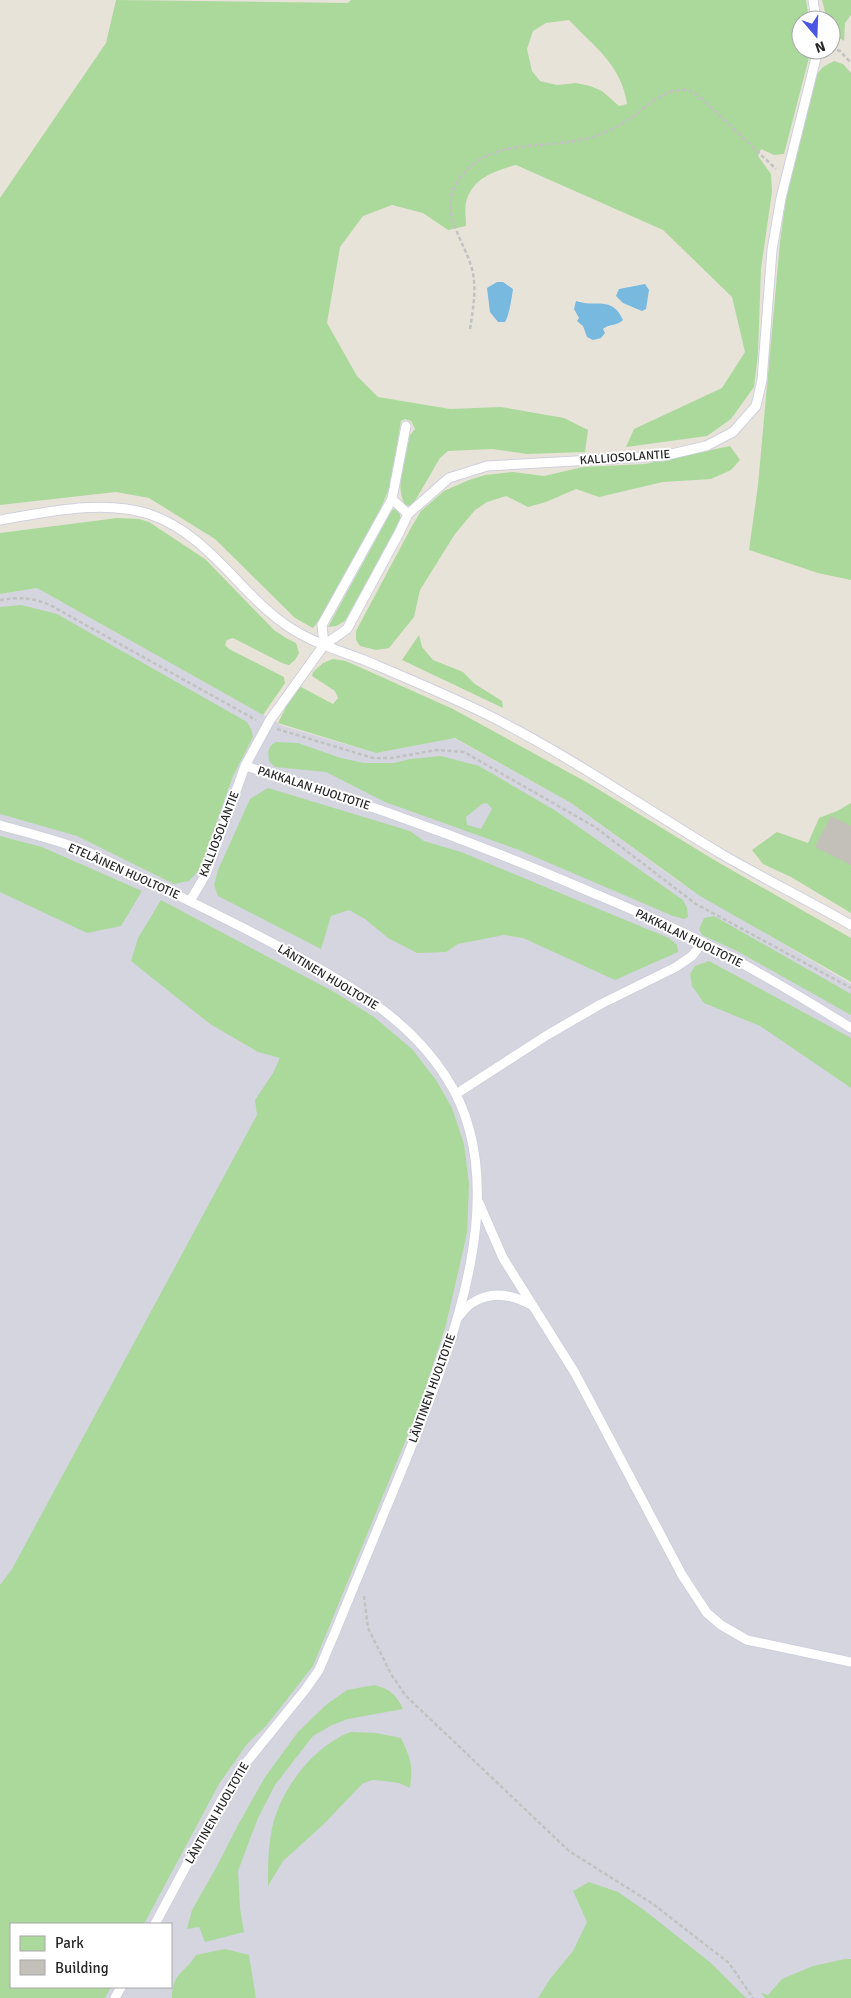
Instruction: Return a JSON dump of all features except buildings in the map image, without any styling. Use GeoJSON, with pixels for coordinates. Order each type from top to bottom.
{"type":"FeatureCollection","features":[{"type":"Feature","properties":{"kind":"lane","name":"KALLIOSOLANTIE"},"geometry":{"type":"LineString","coordinates":[[324,645],[347,629],[400,533],[408,514],[449,478],[487,466],[662,456],[706,446],[733,432],[756,406],[762,380],[772,250],[780,198],[816,60]]}},
{"type":"Feature","properties":{"kind":"lane"},"geometry":{"type":"LineString","coordinates":[[324,645],[322,625],[392,499],[406,426]]}},
{"type":"Feature","properties":{"kind":"lane"},"geometry":{"type":"LineString","coordinates":[[392,499],[408,514]]}},
{"type":"Feature","properties":{"kind":"lane"},"geometry":{"type":"LineString","coordinates":[[0,520],[84,508],[115,508],[147,514],[171,522],[192,536],[218,559],[274,616],[294,630],[324,645],[426,686],[486,714],[558,754],[724,855],[851,925]]}},
{"type":"Feature","properties":{"kind":"lane","name":"PAKKALAN HUOLTOTIE"},"geometry":{"type":"LineString","coordinates":[[324,645],[267,726],[245,766],[326,791],[479,845],[648,917],[703,942],[851,1028]]}},
{"type":"Feature","properties":{"kind":"lane","name":"KALLIOSOLANTIE"},"geometry":{"type":"LineString","coordinates":[[190,901],[206,874],[245,766]]}},
{"type":"Feature","properties":{"kind":"lane","name":"ETELÄINEN HUOLTOTIE"},"geometry":{"type":"LineString","coordinates":[[0,825],[81,849],[190,901]]}},
{"type":"Feature","properties":{"kind":"lane","name":"LÄNTINEN HUOLTOTIE"},"geometry":{"type":"LineString","coordinates":[[156,1923],[222,1799],[244,1764],[268,1733],[289,1711],[319,1670],[443,1364],[458,1317],[472,1256],[478,1201],[470,1129],[447,1077],[426,1049],[388,1013],[356,991],[307,962],[190,901]]}},
{"type":"Feature","properties":{"kind":"lane"},"geometry":{"type":"LineString","coordinates":[[456,1094],[549,1034],[601,1004],[676,967],[692,956],[703,942]]}},
{"type":"Feature","properties":{"kind":"lane"},"geometry":{"type":"LineString","coordinates":[[478,1201],[503,1258],[575,1373],[682,1575],[708,1613],[721,1625],[747,1640],[851,1662]]}},
{"type":"Feature","properties":{"kind":"lane"},"geometry":{"type":"LineString","coordinates":[[458,1317],[472,1303],[488,1296],[505,1295],[518,1298],[534,1306]]}},
{"type":"Feature","properties":{"kind":"path"},"geometry":{"type":"LineString","coordinates":[[841,52],[851,63]]}},
{"type":"Feature","properties":{"kind":"path"},"geometry":{"type":"LineString","coordinates":[[470,329],[475,296],[472,269],[454,224],[450,201],[454,187],[469,167],[484,156],[504,148],[581,140],[606,132],[671,92],[689,90],[701,98],[786,178]]}},
{"type":"Feature","properties":{"kind":"path"},"geometry":{"type":"LineString","coordinates":[[0,600],[18,597],[32,598],[50,605],[267,726],[373,758],[392,758],[436,750],[464,752],[596,828],[696,904],[851,988]]}},
{"type":"Feature","properties":{"kind":"path"},"geometry":{"type":"LineString","coordinates":[[361,1570],[368,1628],[391,1674],[406,1696],[569,1852],[653,1904],[729,1963],[753,1998]]}},
{"type":"Feature","properties":{"kind":"shaded area"},"geometry":{"type":"Polygon","coordinates":[[[37,588],[283,726],[376,753],[454,738],[571,803],[681,883],[851,984],[851,1998],[0,1998],[0,594],[37,588]]]}},
{"type":"Feature","properties":{"kind":"green space"},"geometry":{"type":"Polygon","coordinates":[[[116,0],[348,3],[351,0],[806,0],[808,10],[791,10],[791,60],[808,60],[784,154],[774,155],[761,149],[758,156],[771,174],[772,192],[761,269],[758,353],[754,387],[731,419],[707,436],[626,447],[634,429],[722,388],[745,352],[732,297],[663,230],[516,165],[494,172],[481,180],[470,191],[465,209],[466,226],[448,230],[423,213],[392,205],[363,216],[340,247],[327,323],[357,376],[378,397],[450,409],[501,407],[564,418],[588,430],[585,452],[527,454],[492,449],[448,451],[440,458],[412,506],[405,505],[400,488],[400,479],[410,435],[415,429],[411,421],[405,419],[401,421],[390,486],[382,506],[322,616],[313,628],[295,618],[215,539],[149,498],[116,492],[0,505],[0,198],[106,43],[116,0]],[[569,20],[546,23],[533,31],[527,49],[532,71],[540,81],[557,85],[576,83],[590,86],[602,91],[619,106],[627,104],[619,78],[613,67],[569,20]]]}},
{"type":"Feature","properties":{"kind":"green space"},"geometry":{"type":"Polygon","coordinates":[[[822,0],[851,0],[851,15],[845,23],[844,41],[841,39],[841,10],[824,10],[822,0]]]}},
{"type":"Feature","properties":{"kind":"green space"},"geometry":{"type":"Polygon","coordinates":[[[834,61],[843,64],[851,73],[851,580],[818,573],[749,550],[758,485],[780,242],[787,189],[813,79],[823,67],[834,61]]]}},
{"type":"Feature","properties":{"kind":"green space"},"geometry":{"type":"Polygon","coordinates":[[[730,446],[740,460],[731,470],[711,479],[663,482],[599,497],[576,489],[546,502],[528,507],[506,496],[487,502],[475,510],[455,534],[420,590],[414,617],[389,648],[376,650],[360,646],[356,640],[356,631],[412,526],[421,511],[444,491],[485,475],[513,472],[544,476],[583,467],[645,464],[730,446]]]}},
{"type":"Feature","properties":{"kind":"green space"},"geometry":{"type":"Polygon","coordinates":[[[392,510],[399,510],[401,519],[345,621],[336,626],[328,627],[392,510]]]}},
{"type":"Feature","properties":{"kind":"green space"},"geometry":{"type":"Polygon","coordinates":[[[117,518],[139,519],[149,522],[205,559],[274,630],[296,643],[299,653],[289,665],[233,638],[227,640],[225,645],[229,649],[284,677],[285,683],[263,715],[37,588],[0,594],[0,533],[117,518]]]}},
{"type":"Feature","properties":{"kind":"green space"},"geometry":{"type":"Polygon","coordinates":[[[21,605],[57,614],[247,722],[253,737],[233,776],[200,869],[189,881],[174,884],[77,836],[0,814],[0,607],[21,605]]]}},
{"type":"Feature","properties":{"kind":"green space"},"geometry":{"type":"Polygon","coordinates":[[[419,635],[422,647],[433,660],[463,672],[475,684],[502,701],[503,708],[402,660],[419,635]]]}},
{"type":"Feature","properties":{"kind":"green space"},"geometry":{"type":"Polygon","coordinates":[[[333,659],[346,661],[453,709],[588,783],[716,861],[851,938],[851,982],[700,896],[571,803],[455,738],[376,753],[278,723],[293,693],[301,687],[333,704],[338,698],[335,691],[312,676],[313,672],[323,663],[333,659]]]}},
{"type":"Feature","properties":{"kind":"green space"},"geometry":{"type":"Polygon","coordinates":[[[276,742],[298,743],[341,758],[364,763],[394,763],[410,759],[441,756],[479,766],[556,811],[683,900],[687,908],[688,917],[684,919],[673,916],[519,850],[385,802],[326,772],[275,767],[269,761],[269,750],[276,742]],[[487,803],[482,804],[466,817],[467,825],[481,829],[492,809],[487,803]]]}},
{"type":"Feature","properties":{"kind":"green space"},"geometry":{"type":"Polygon","coordinates":[[[268,788],[410,831],[424,841],[461,852],[669,938],[677,945],[678,952],[615,980],[523,938],[504,935],[458,944],[446,952],[417,953],[388,938],[365,919],[349,910],[331,916],[321,949],[218,896],[214,885],[218,870],[250,799],[268,788]]]}},
{"type":"Feature","properties":{"kind":"green space"},"geometry":{"type":"Polygon","coordinates":[[[851,803],[851,913],[791,877],[763,864],[752,850],[777,832],[808,843],[819,818],[851,803]]]}},
{"type":"Feature","properties":{"kind":"green space"},"geometry":{"type":"Polygon","coordinates":[[[0,836],[42,847],[142,891],[121,926],[87,933],[0,892],[0,836]]]}},
{"type":"Feature","properties":{"kind":"green space"},"geometry":{"type":"Polygon","coordinates":[[[161,900],[336,993],[374,1017],[412,1049],[436,1080],[452,1108],[464,1144],[469,1184],[467,1233],[446,1325],[419,1408],[313,1666],[266,1726],[247,1744],[219,1784],[145,1923],[10,1923],[10,1988],[110,1988],[105,1998],[0,1998],[0,1585],[12,1569],[257,1115],[255,1100],[273,1073],[280,1058],[258,1052],[210,1024],[131,961],[138,938],[161,900]]]}},
{"type":"Feature","properties":{"kind":"green space"},"geometry":{"type":"Polygon","coordinates":[[[714,916],[851,994],[851,1015],[737,951],[702,935],[699,929],[704,918],[714,916]]]}},
{"type":"Feature","properties":{"kind":"green space"},"geometry":{"type":"Polygon","coordinates":[[[709,961],[851,1038],[851,1088],[760,1026],[704,1003],[692,986],[690,974],[695,966],[709,961]]]}},
{"type":"Feature","properties":{"kind":"green space"},"geometry":{"type":"Polygon","coordinates":[[[374,1685],[392,1693],[398,1699],[403,1709],[348,1719],[332,1725],[313,1736],[275,1785],[258,1818],[238,1871],[240,1908],[244,1932],[205,1942],[199,1927],[187,1929],[192,1910],[265,1777],[298,1732],[327,1704],[347,1690],[374,1685]]]}},
{"type":"Feature","properties":{"kind":"green space"},"geometry":{"type":"Polygon","coordinates":[[[351,1732],[376,1733],[401,1738],[410,1762],[410,1788],[399,1783],[385,1781],[372,1780],[362,1784],[325,1823],[283,1861],[268,1886],[268,1857],[272,1828],[276,1813],[291,1784],[312,1758],[324,1747],[337,1738],[351,1732]]]}},
{"type":"Feature","properties":{"kind":"green space"},"geometry":{"type":"Polygon","coordinates":[[[589,1882],[618,1892],[644,1910],[711,1963],[746,1998],[538,1998],[550,1979],[573,1951],[587,1922],[573,1891],[589,1882]]]}},
{"type":"Feature","properties":{"kind":"green space"},"geometry":{"type":"Polygon","coordinates":[[[225,1949],[249,1955],[256,1998],[172,1998],[174,1983],[196,1955],[225,1949]]]}},
{"type":"Feature","properties":{"kind":"green space"},"geometry":{"type":"Polygon","coordinates":[[[851,1959],[851,1998],[765,1998],[761,1993],[768,1995],[782,1979],[813,1966],[851,1959]]]}},
{"type":"Feature","properties":{"kind":"water"},"geometry":{"type":"Polygon","coordinates":[[[497,282],[503,282],[513,289],[505,322],[498,322],[490,312],[487,288],[497,282]]]}},
{"type":"Feature","properties":{"kind":"water"},"geometry":{"type":"Polygon","coordinates":[[[645,284],[649,290],[646,309],[642,311],[623,303],[616,296],[619,289],[645,284]]]}},
{"type":"Feature","properties":{"kind":"water"},"geometry":{"type":"Polygon","coordinates":[[[576,301],[614,307],[623,320],[605,327],[603,329],[605,333],[601,338],[593,340],[587,337],[583,326],[577,321],[579,318],[574,309],[576,301]]]}}]}
